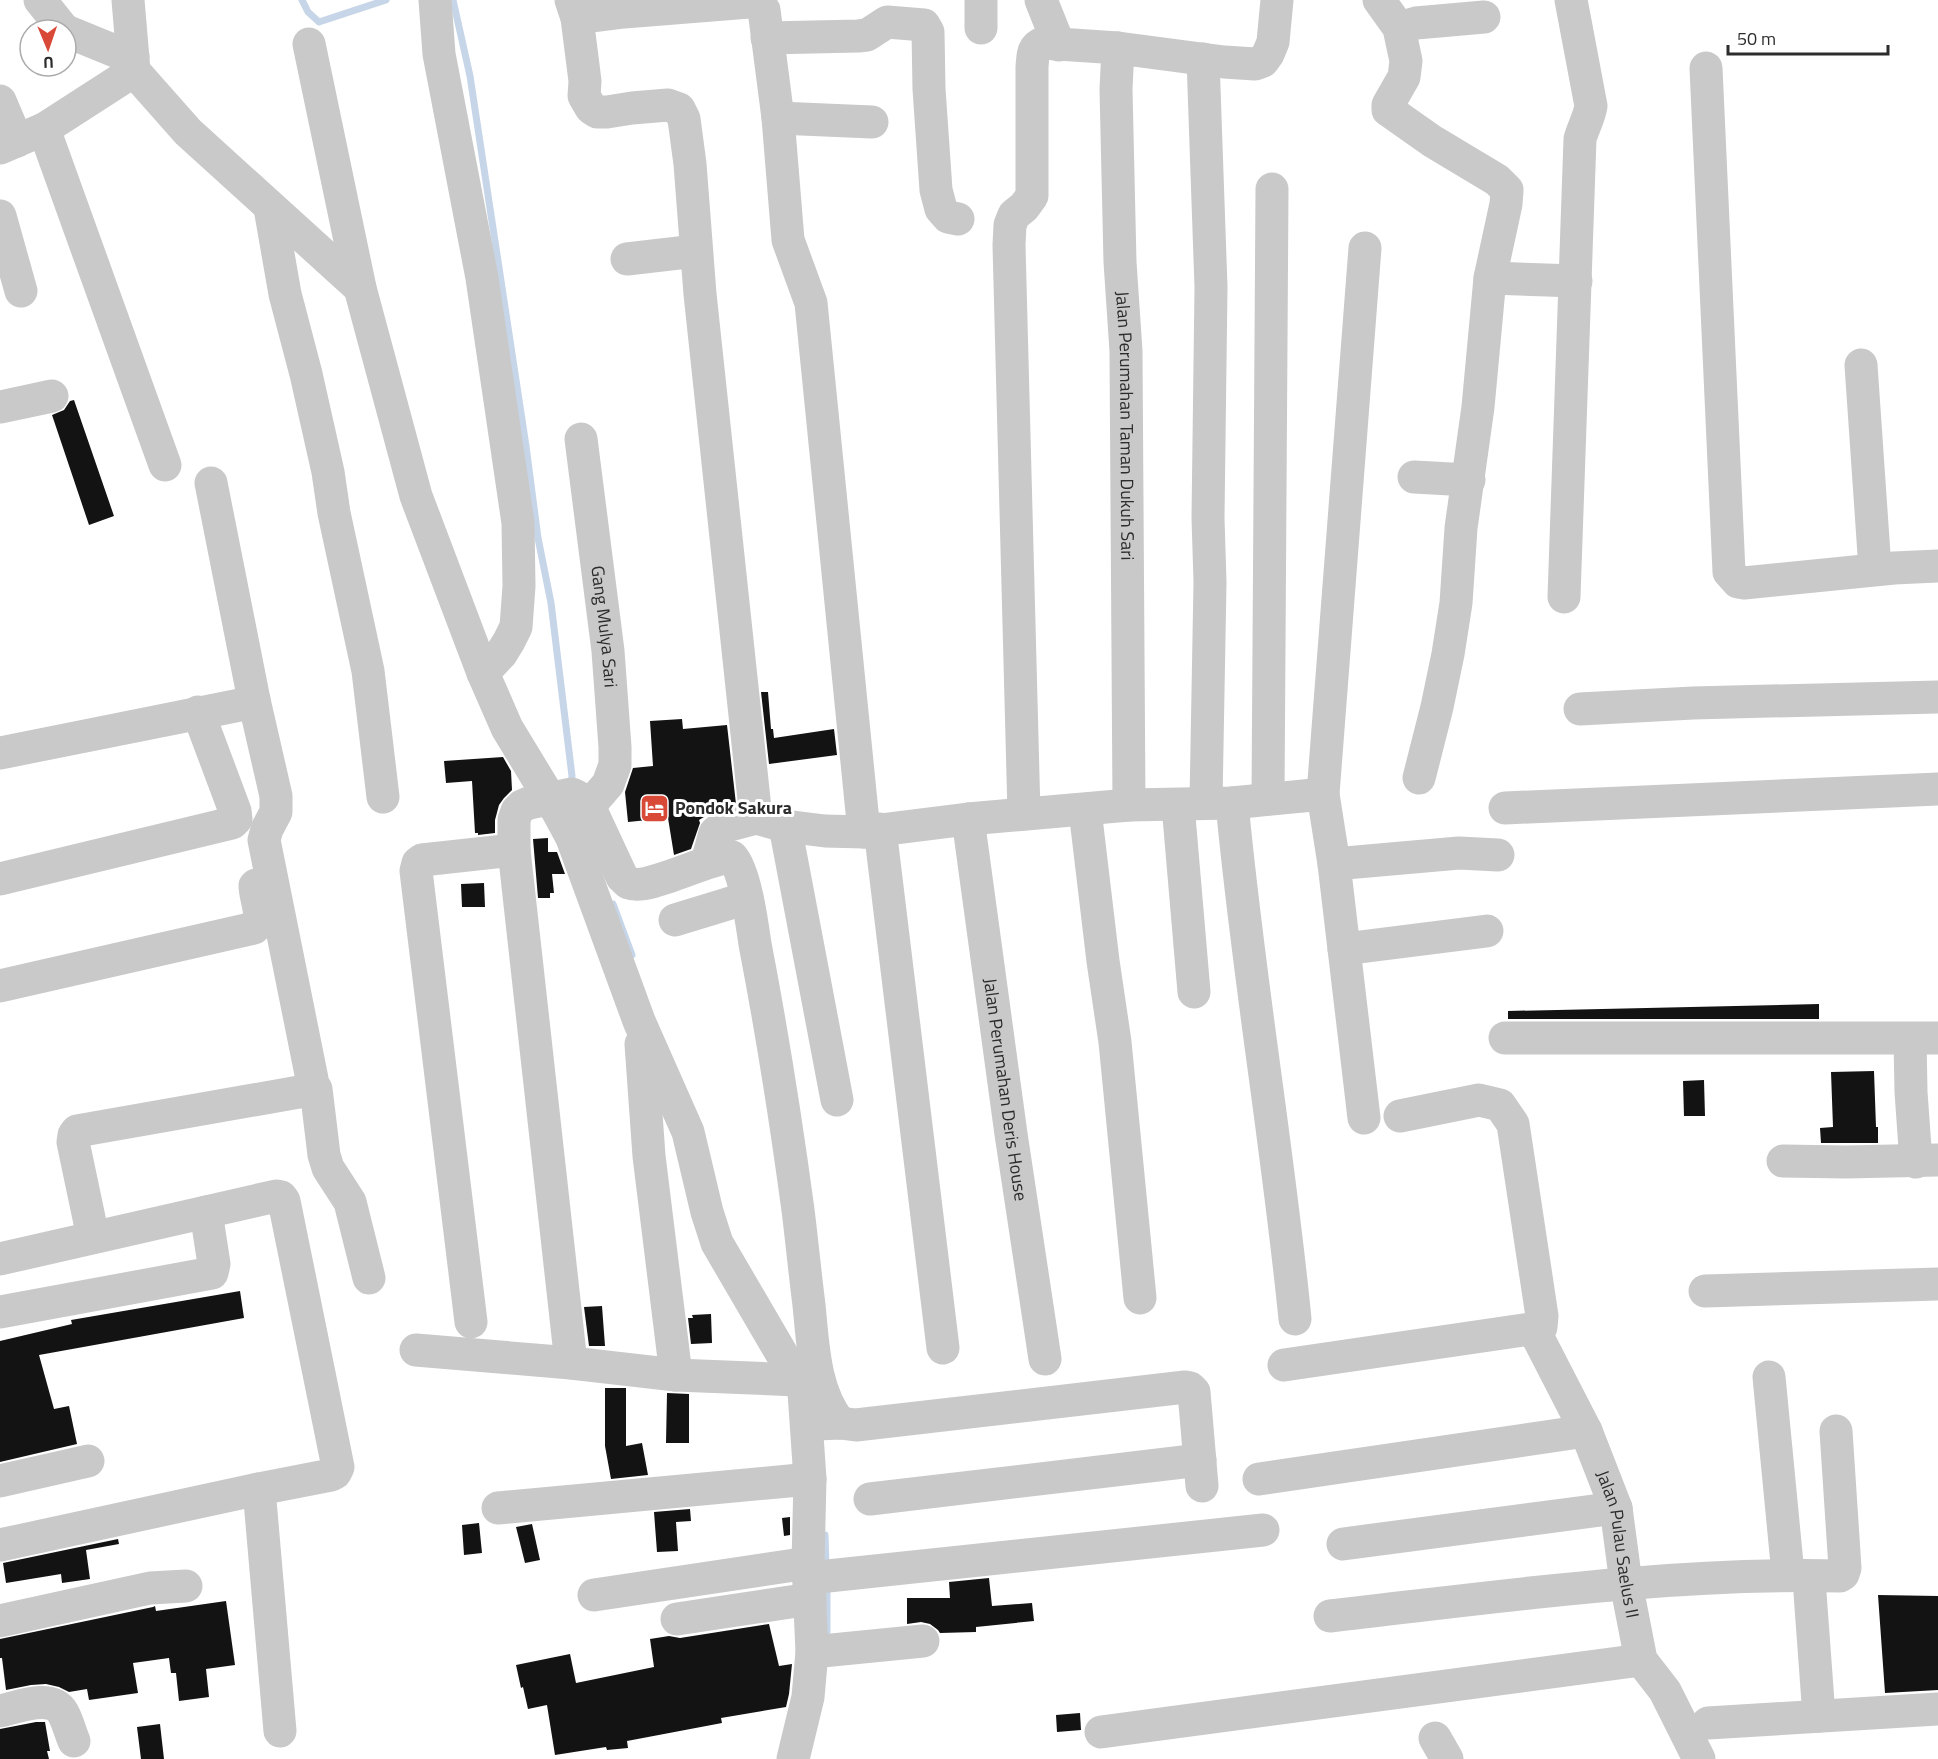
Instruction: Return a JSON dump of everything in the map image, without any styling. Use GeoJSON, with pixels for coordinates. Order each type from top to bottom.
{"type":"FeatureCollection","features":[{"type":"Feature","properties":{"kind":"street"},"geometry":{"type":"LineString","coordinates":[[40,0],[55,18]]}},
{"type":"Feature","properties":{"kind":"street"},"geometry":{"type":"LineString","coordinates":[[128,0],[134,64]]}},
{"type":"Feature","properties":{"kind":"street"},"geometry":{"type":"LineString","coordinates":[[435,0],[439,54],[482,278],[518,523],[519,586],[516,627],[501,654],[483,673]]}},
{"type":"Feature","properties":{"kind":"street"},"geometry":{"type":"LineString","coordinates":[[1041,0],[1059,45]]}},
{"type":"Feature","properties":{"kind":"street"},"geometry":{"type":"LineString","coordinates":[[1024,814],[1010,225],[1014,215],[1032,196],[1033,51],[1037,45],[1043,43],[1118,48],[1255,64],[1263,61],[1273,42],[1277,0]]}},
{"type":"Feature","properties":{"kind":"street"},"geometry":{"type":"LineString","coordinates":[[1379,0],[1399,28],[1406,61],[1406,71],[1388,105],[1388,110],[1432,141],[1497,180],[1507,190],[1490,278],[1478,407],[1461,528],[1456,603],[1437,707],[1419,778]]}},
{"type":"Feature","properties":{"kind":"street"},"geometry":{"type":"LineString","coordinates":[[1564,597],[1580,139],[1591,106],[1571,0]]}},
{"type":"Feature","properties":{"kind":"street"},"geometry":{"type":"LineString","coordinates":[[837,1100],[770,822],[696,251],[684,119],[679,109],[668,105],[607,112],[597,112],[591,108],[584,96],[585,81],[574,9],[624,12],[749,2],[757,3],[764,10],[778,118],[788,240],[811,303],[872,830],[943,1348]]}},
{"type":"Feature","properties":{"kind":"street"},"geometry":{"type":"LineString","coordinates":[[1399,28],[1416,23],[1484,17]]}},
{"type":"Feature","properties":{"kind":"street"},"geometry":{"type":"LineString","coordinates":[[767,38],[867,35],[887,22],[924,26],[928,32],[929,89],[936,190],[941,209],[948,217],[958,219]]}},
{"type":"Feature","properties":{"kind":"street"},"geometry":{"type":"LineString","coordinates":[[78,35],[115,51],[134,64],[189,132],[360,288]]}},
{"type":"Feature","properties":{"kind":"street"},"geometry":{"type":"LineString","coordinates":[[309,44],[360,288],[416,496],[483,673],[507,728],[566,799],[627,882],[648,883],[707,862],[732,857],[736,861],[747,898],[777,1059],[798,1212],[814,1356],[824,1393],[835,1417],[822,1424]]}},
{"type":"Feature","properties":{"kind":"street","name":"Jalan Perumahan Taman Dukuh Sari"},"geometry":{"type":"LineString","coordinates":[[1118,48],[1116,89],[1120,262],[1126,351],[1129,805]]}},
{"type":"Feature","properties":{"kind":"street"},"geometry":{"type":"LineString","coordinates":[[1194,992],[1206,803],[1210,582],[1208,518],[1211,287],[1203,59]]}},
{"type":"Feature","properties":{"kind":"street"},"geometry":{"type":"LineString","coordinates":[[21,139],[134,64]]}},
{"type":"Feature","properties":{"kind":"street"},"geometry":{"type":"LineString","coordinates":[[1706,68],[1729,572],[1738,582],[1744,583],[1938,566]]}},
{"type":"Feature","properties":{"kind":"street"},"geometry":{"type":"LineString","coordinates":[[0,101],[21,139],[165,465]]}},
{"type":"Feature","properties":{"kind":"street"},"geometry":{"type":"LineString","coordinates":[[778,118],[872,122]]}},
{"type":"Feature","properties":{"kind":"street"},"geometry":{"type":"LineString","coordinates":[[1268,799],[1272,189]]}},
{"type":"Feature","properties":{"kind":"street"},"geometry":{"type":"LineString","coordinates":[[270,208],[285,294],[328,472],[334,513],[368,671],[383,797]]}},
{"type":"Feature","properties":{"kind":"street"},"geometry":{"type":"LineString","coordinates":[[0,216],[21,291]]}},
{"type":"Feature","properties":{"kind":"street"},"geometry":{"type":"LineString","coordinates":[[1364,1118],[1334,864],[1323,794],[1365,248]]}},
{"type":"Feature","properties":{"kind":"street"},"geometry":{"type":"LineString","coordinates":[[627,259],[696,251]]}},
{"type":"Feature","properties":{"kind":"street"},"geometry":{"type":"LineString","coordinates":[[1490,278],[1576,281]]}},
{"type":"Feature","properties":{"kind":"street"},"geometry":{"type":"LineString","coordinates":[[1861,365],[1875,570]]}},
{"type":"Feature","properties":{"kind":"street"},"geometry":{"type":"LineString","coordinates":[[0,407],[52,396]]}},
{"type":"Feature","properties":{"kind":"street","name":"Gang Mulya Sari"},"geometry":{"type":"LineString","coordinates":[[566,799],[608,784],[615,765],[608,651],[581,439]]}},
{"type":"Feature","properties":{"kind":"street"},"geometry":{"type":"LineString","coordinates":[[1414,477],[1469,480]]}},
{"type":"Feature","properties":{"kind":"street"},"geometry":{"type":"LineString","coordinates":[[211,483],[254,700],[276,796],[276,812],[264,840],[312,1079]]}},
{"type":"Feature","properties":{"kind":"street"},"geometry":{"type":"LineString","coordinates":[[1580,710],[1693,703],[1938,697]]}},
{"type":"Feature","properties":{"kind":"street"},"geometry":{"type":"LineString","coordinates":[[0,753],[254,700]]}},
{"type":"Feature","properties":{"kind":"street"},"geometry":{"type":"LineString","coordinates":[[0,879],[232,823],[236,819],[235,811],[198,712]]}},
{"type":"Feature","properties":{"kind":"street"},"geometry":{"type":"LineString","coordinates":[[1505,808],[1938,789]]}},
{"type":"Feature","properties":{"kind":"street"},"geometry":{"type":"LineString","coordinates":[[707,862],[715,833],[722,827],[770,822],[825,831],[872,830],[1129,805],[1206,803],[1323,794]]}},
{"type":"Feature","properties":{"kind":"street"},"geometry":{"type":"LineString","coordinates":[[1897,800],[1938,798]]}},
{"type":"Feature","properties":{"kind":"street"},"geometry":{"type":"LineString","coordinates":[[566,799],[529,803],[518,811],[514,820],[513,850],[572,1363]]}},
{"type":"Feature","properties":{"kind":"street"},"geometry":{"type":"LineString","coordinates":[[566,799],[558,812],[572,838],[639,1021],[688,1132],[717,1243],[822,1424],[810,1479],[821,1651],[793,1759]]}},
{"type":"Feature","properties":{"kind":"street"},"geometry":{"type":"LineString","coordinates":[[1206,803],[1241,899],[1285,1220],[1295,1319]]}},
{"type":"Feature","properties":{"kind":"street"},"geometry":{"type":"LineString","coordinates":[[1085,810],[1115,1042],[1140,1298]]}},
{"type":"Feature","properties":{"kind":"street","name":"Jalan Perumahan Deris House"},"geometry":{"type":"LineString","coordinates":[[968,819],[1011,1134],[1045,1359]]}},
{"type":"Feature","properties":{"kind":"street"},"geometry":{"type":"LineString","coordinates":[[471,1322],[416,871],[418,863],[422,860],[513,850]]}},
{"type":"Feature","properties":{"kind":"street"},"geometry":{"type":"LineString","coordinates":[[1334,864],[1459,853],[1498,855]]}},
{"type":"Feature","properties":{"kind":"street"},"geometry":{"type":"LineString","coordinates":[[0,986],[254,928],[261,920],[255,886],[259,882],[272,879]]}},
{"type":"Feature","properties":{"kind":"street"},"geometry":{"type":"LineString","coordinates":[[675,920],[747,898]]}},
{"type":"Feature","properties":{"kind":"street"},"geometry":{"type":"LineString","coordinates":[[1344,949],[1487,931]]}},
{"type":"Feature","properties":{"kind":"street"},"geometry":{"type":"LineString","coordinates":[[639,1021],[649,1156],[676,1375]]}},
{"type":"Feature","properties":{"kind":"street"},"geometry":{"type":"LineString","coordinates":[[1505,1038],[1924,1039],[1911,1092],[1927,1161],[1783,1161]]}},
{"type":"Feature","properties":{"kind":"street"},"geometry":{"type":"LineString","coordinates":[[93,1237],[73,1142],[77,1131],[316,1089],[326,1161],[333,1178],[350,1202],[369,1278]]}},
{"type":"Feature","properties":{"kind":"street"},"geometry":{"type":"LineString","coordinates":[[1284,1365],[1534,1330],[1541,1327],[1542,1316],[1513,1124],[1500,1105],[1479,1100],[1400,1116]]}},
{"type":"Feature","properties":{"kind":"street"},"geometry":{"type":"LineString","coordinates":[[0,1259],[276,1196],[281,1197],[284,1200],[338,1463],[337,1470],[331,1475],[0,1545]]}},
{"type":"Feature","properties":{"kind":"street"},"geometry":{"type":"LineString","coordinates":[[0,1312],[212,1273],[214,1264],[206,1212]]}},
{"type":"Feature","properties":{"kind":"street"},"geometry":{"type":"LineString","coordinates":[[1705,1291],[1938,1284]]}},
{"type":"Feature","properties":{"kind":"street","name":"Jalan Pulau Saelus II"},"geometry":{"type":"LineString","coordinates":[[1534,1330],[1586,1431],[1616,1509],[1626,1583],[1641,1660],[1665,1691],[1699,1759]]}},
{"type":"Feature","properties":{"kind":"street"},"geometry":{"type":"LineString","coordinates":[[416,1350],[572,1363],[676,1375],[798,1380]]}},
{"type":"Feature","properties":{"kind":"street"},"geometry":{"type":"LineString","coordinates":[[1769,1377],[1819,1716]]}},
{"type":"Feature","properties":{"kind":"street"},"geometry":{"type":"LineString","coordinates":[[822,1424],[856,1425],[1185,1387],[1194,1392],[1201,1473],[870,1499]]}},
{"type":"Feature","properties":{"kind":"street"},"geometry":{"type":"LineString","coordinates":[[1259,1479],[1586,1431]]}},
{"type":"Feature","properties":{"kind":"street"},"geometry":{"type":"LineString","coordinates":[[1330,1616],[1626,1583],[1799,1584],[1840,1575],[1845,1571],[1836,1431]]}},
{"type":"Feature","properties":{"kind":"street"},"geometry":{"type":"LineString","coordinates":[[0,1481],[88,1461]]}},
{"type":"Feature","properties":{"kind":"street"},"geometry":{"type":"LineString","coordinates":[[498,1508],[810,1479]]}},
{"type":"Feature","properties":{"kind":"street"},"geometry":{"type":"LineString","coordinates":[[259,1489],[280,1731]]}},
{"type":"Feature","properties":{"kind":"street"},"geometry":{"type":"LineString","coordinates":[[1342,1544],[1616,1509]]}},
{"type":"Feature","properties":{"kind":"street"},"geometry":{"type":"LineString","coordinates":[[594,1595],[816,1579],[1263,1530]]}},
{"type":"Feature","properties":{"kind":"street"},"geometry":{"type":"LineString","coordinates":[[677,1619],[816,1579]]}},
{"type":"Feature","properties":{"kind":"street"},"geometry":{"type":"LineString","coordinates":[[0,1621],[150,1588],[186,1586]]}},
{"type":"Feature","properties":{"kind":"street"},"geometry":{"type":"LineString","coordinates":[[821,1651],[923,1641]]}},
{"type":"Feature","properties":{"kind":"street"},"geometry":{"type":"LineString","coordinates":[[1101,1732],[1641,1660]]}},
{"type":"Feature","properties":{"kind":"street"},"geometry":{"type":"LineString","coordinates":[[0,1711],[41,1702],[54,1704],[63,1712],[74,1740]]}},
{"type":"Feature","properties":{"kind":"street"},"geometry":{"type":"LineString","coordinates":[[1708,1723],[1938,1709]]}},
{"type":"Feature","properties":{"kind":"building"},"geometry":{"type":"Polygon","coordinates":[[[74,400],[114,516],[89,525],[52,415],[64,410],[70,401],[74,400]]]}},
{"type":"Feature","properties":{"kind":"building"},"geometry":{"type":"Polygon","coordinates":[[[761,692],[768,692],[771,729],[773,729],[774,738],[834,729],[837,755],[769,764],[761,692]]]}},
{"type":"Feature","properties":{"kind":"building"},"geometry":{"type":"Polygon","coordinates":[[[682,719],[683,729],[727,725],[736,804],[717,809],[699,820],[691,849],[674,855],[668,818],[628,822],[625,792],[633,768],[653,766],[650,721],[682,719]]]}},
{"type":"Feature","properties":{"kind":"building"},"geometry":{"type":"Polygon","coordinates":[[[503,757],[511,771],[512,790],[499,805],[495,820],[495,833],[478,835],[475,833],[472,781],[446,783],[444,761],[503,757]]]}},
{"type":"Feature","properties":{"kind":"building"},"geometry":{"type":"Polygon","coordinates":[[[548,838],[548,852],[557,852],[565,874],[552,874],[554,893],[550,893],[550,898],[538,898],[533,839],[548,838]]]}},
{"type":"Feature","properties":{"kind":"building"},"geometry":{"type":"Polygon","coordinates":[[[484,883],[485,907],[462,907],[461,884],[484,883]]]}},
{"type":"Feature","properties":{"kind":"building"},"geometry":{"type":"Polygon","coordinates":[[[1819,1004],[1819,1019],[1508,1019],[1508,1011],[1819,1004]]]}},
{"type":"Feature","properties":{"kind":"building"},"geometry":{"type":"Polygon","coordinates":[[[1874,1071],[1878,1143],[1821,1143],[1820,1128],[1833,1127],[1831,1072],[1874,1071]]]}},
{"type":"Feature","properties":{"kind":"building"},"geometry":{"type":"Polygon","coordinates":[[[1704,1080],[1705,1116],[1684,1116],[1683,1081],[1704,1080]]]}},
{"type":"Feature","properties":{"kind":"building"},"geometry":{"type":"Polygon","coordinates":[[[240,1291],[244,1318],[39,1355],[54,1409],[69,1406],[77,1444],[0,1462],[0,1341],[72,1324],[71,1320],[240,1291]]]}},
{"type":"Feature","properties":{"kind":"building"},"geometry":{"type":"Polygon","coordinates":[[[602,1306],[605,1346],[589,1346],[584,1307],[602,1306]]]}},
{"type":"Feature","properties":{"kind":"building"},"geometry":{"type":"Polygon","coordinates":[[[711,1314],[712,1343],[691,1344],[688,1318],[693,1318],[692,1315],[711,1314]]]}},
{"type":"Feature","properties":{"kind":"building"},"geometry":{"type":"Polygon","coordinates":[[[605,1388],[626,1388],[626,1446],[642,1443],[648,1475],[611,1479],[605,1446],[605,1388]]]}},
{"type":"Feature","properties":{"kind":"building"},"geometry":{"type":"Polygon","coordinates":[[[667,1393],[689,1394],[689,1443],[666,1443],[667,1393]]]}},
{"type":"Feature","properties":{"kind":"building"},"geometry":{"type":"Polygon","coordinates":[[[690,1509],[691,1521],[676,1522],[678,1551],[657,1552],[654,1512],[690,1509]]]}},
{"type":"Feature","properties":{"kind":"building"},"geometry":{"type":"Polygon","coordinates":[[[790,1517],[790,1535],[784,1536],[782,1518],[790,1517]]]}},
{"type":"Feature","properties":{"kind":"building"},"geometry":{"type":"Polygon","coordinates":[[[479,1523],[482,1553],[464,1555],[462,1525],[479,1523]]]}},
{"type":"Feature","properties":{"kind":"building"},"geometry":{"type":"Polygon","coordinates":[[[532,1524],[540,1560],[525,1563],[516,1527],[532,1524]]]}},
{"type":"Feature","properties":{"kind":"building"},"geometry":{"type":"Polygon","coordinates":[[[118,1539],[119,1544],[86,1550],[90,1579],[62,1583],[61,1574],[6,1583],[3,1563],[118,1539]]]}},
{"type":"Feature","properties":{"kind":"building"},"geometry":{"type":"Polygon","coordinates":[[[989,1578],[992,1606],[1032,1603],[1034,1621],[976,1627],[976,1632],[940,1633],[930,1624],[921,1622],[907,1624],[907,1598],[950,1598],[949,1582],[989,1578]]]}},
{"type":"Feature","properties":{"kind":"building"},"geometry":{"type":"Polygon","coordinates":[[[1878,1595],[1938,1596],[1938,1690],[1885,1693],[1878,1595]]]}},
{"type":"Feature","properties":{"kind":"building"},"geometry":{"type":"Polygon","coordinates":[[[226,1601],[235,1665],[206,1669],[209,1697],[179,1701],[176,1673],[171,1673],[169,1658],[133,1663],[138,1693],[89,1700],[87,1689],[69,1692],[46,1684],[6,1690],[2,1658],[0,1658],[0,1639],[155,1606],[156,1611],[226,1601]]]}},
{"type":"Feature","properties":{"kind":"building"},"geometry":{"type":"Polygon","coordinates":[[[769,1624],[779,1666],[792,1664],[786,1707],[721,1718],[722,1723],[627,1741],[628,1748],[607,1750],[606,1747],[555,1755],[547,1705],[528,1709],[516,1665],[570,1654],[576,1683],[654,1667],[650,1639],[669,1636],[680,1638],[769,1624]]]}},
{"type":"Feature","properties":{"kind":"building"},"geometry":{"type":"Polygon","coordinates":[[[1080,1713],[1081,1730],[1057,1732],[1056,1715],[1080,1713]]]}},
{"type":"Feature","properties":{"kind":"building"},"geometry":{"type":"Polygon","coordinates":[[[45,1722],[50,1751],[47,1751],[49,1759],[0,1759],[0,1729],[45,1722]]]}},
{"type":"Feature","properties":{"kind":"building"},"geometry":{"type":"Polygon","coordinates":[[[160,1724],[164,1759],[141,1759],[137,1727],[160,1724]]]}},
{"type":"Feature","properties":{"kind":"waterway"},"geometry":{"type":"LineString","coordinates":[[302,0],[308,12],[319,22],[386,0]]}},
{"type":"Feature","properties":{"kind":"waterway"},"geometry":{"type":"LineString","coordinates":[[453,0],[470,76],[538,538],[551,603],[572,776],[571,786]]}},
{"type":"Feature","properties":{"kind":"waterway"},"geometry":{"type":"LineString","coordinates":[[613,904],[632,955]]}},
{"type":"Feature","properties":{"kind":"waterway"},"geometry":{"type":"LineString","coordinates":[[825,1535],[826,1566]]}},
{"type":"Feature","properties":{"kind":"waterway"},"geometry":{"type":"LineString","coordinates":[[827,1583],[827,1632]]}},
{"type":"Feature","properties":{"kind":"place","name":"Pondok Sakura"},"geometry":{"type":"Point","coordinates":[654,808]}}]}
